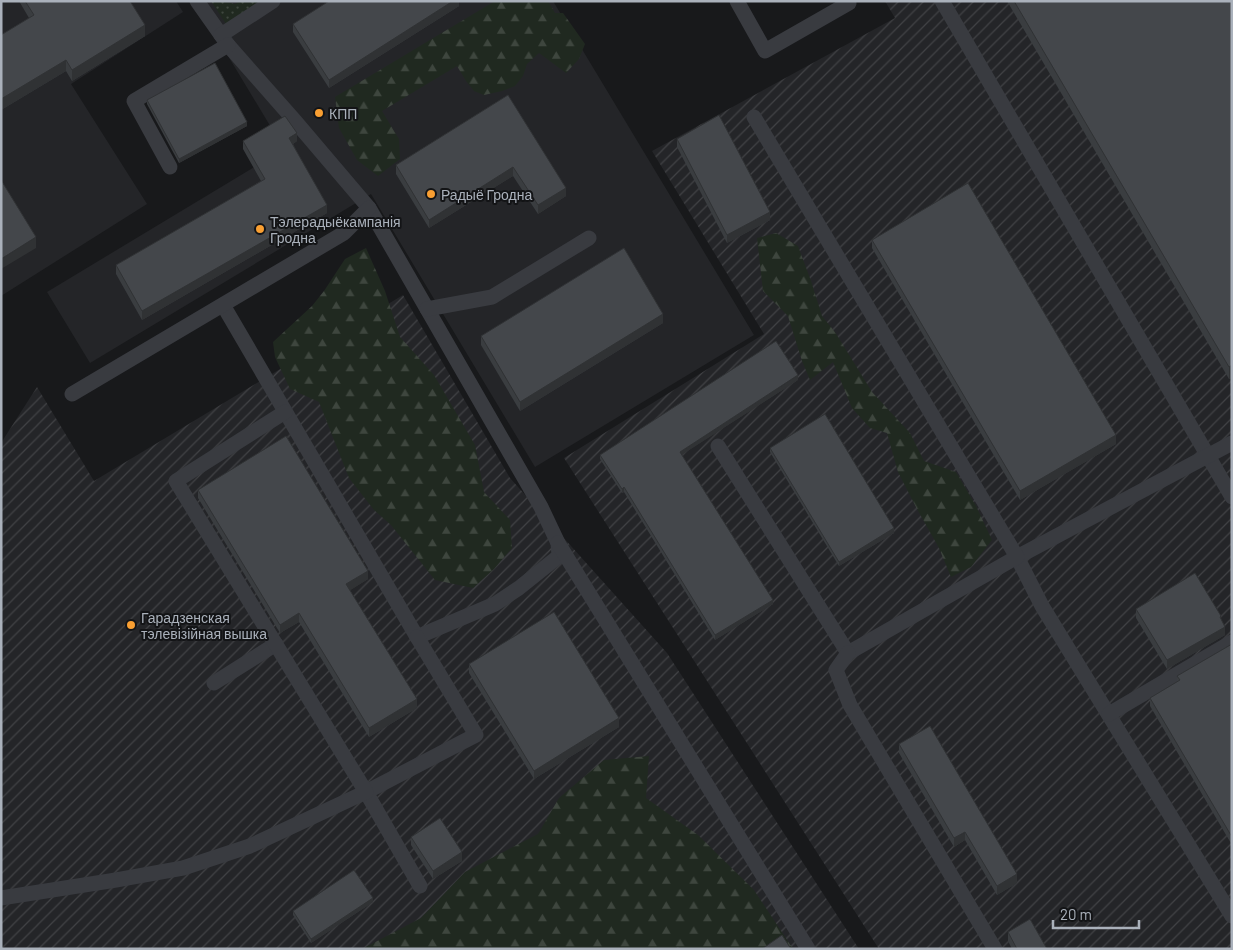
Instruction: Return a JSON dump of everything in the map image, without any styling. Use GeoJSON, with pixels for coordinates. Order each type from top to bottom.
{"type":"FeatureCollection","features":[{"type":"Feature","properties":{"kind":"lane"},"geometry":{"type":"LineString","coordinates":[[198,1],[224,40],[370,208],[541,507],[558,543],[808,949]]}},
{"type":"Feature","properties":{"kind":"lane"},"geometry":{"type":"LineString","coordinates":[[170,167],[134,100],[224,40],[273,1]]}},
{"type":"Feature","properties":{"kind":"lane"},"geometry":{"type":"LineString","coordinates":[[737,1],[765,51],[849,3]]}},
{"type":"Feature","properties":{"kind":"lane"},"geometry":{"type":"LineString","coordinates":[[942,1],[1232,497]]}},
{"type":"Feature","properties":{"kind":"lane"},"geometry":{"type":"LineString","coordinates":[[754,117],[1017,557],[1042,606],[1232,916]]}},
{"type":"Feature","properties":{"kind":"lane"},"geometry":{"type":"LineString","coordinates":[[72,394],[344,233],[370,208]]}},
{"type":"Feature","properties":{"kind":"lane"},"geometry":{"type":"LineString","coordinates":[[427,309],[492,297],[589,238]]}},
{"type":"Feature","properties":{"kind":"lane"},"geometry":{"type":"LineString","coordinates":[[1,898],[183,868],[250,846],[366,792],[476,735],[223,305]]}},
{"type":"Feature","properties":{"kind":"lane"},"geometry":{"type":"LineString","coordinates":[[285,412],[176,481],[366,792],[420,886]]}},
{"type":"Feature","properties":{"kind":"lane"},"geometry":{"type":"LineString","coordinates":[[995,949],[850,705],[836,670],[848,654],[1017,557],[1232,443]]}},
{"type":"Feature","properties":{"kind":"lane"},"geometry":{"type":"LineString","coordinates":[[718,446],[848,654]]}},
{"type":"Feature","properties":{"kind":"lane"},"geometry":{"type":"LineString","coordinates":[[418,637],[495,604],[519,588],[559,556],[558,543]]}},
{"type":"Feature","properties":{"kind":"lane"},"geometry":{"type":"LineString","coordinates":[[1108,714],[1232,642]]}},
{"type":"Feature","properties":{"kind":"lane"},"geometry":{"type":"LineString","coordinates":[[214,683],[276,644]]}},
{"type":"Feature","properties":{"kind":"shaded area"},"geometry":{"type":"Polygon","coordinates":[[[1,1],[176,1],[183,12],[71,84],[147,204],[1,296],[1,1]]]}},
{"type":"Feature","properties":{"kind":"shaded area"},"geometry":{"type":"Polygon","coordinates":[[[195,1],[553,1],[754,335],[535,467],[371,194],[90,363],[47,292],[284,149],[195,1]]]}},
{"type":"Feature","properties":{"kind":"shaded area"},"geometry":{"type":"Polygon","coordinates":[[[885,1],[1232,1],[1232,949],[879,949],[564,458],[764,334],[652,151],[895,18],[885,1]]]}},
{"type":"Feature","properties":{"kind":"shaded area"},"geometry":{"type":"Polygon","coordinates":[[[403,295],[510,478],[667,653],[859,949],[1,949],[1,443],[37,387],[94,481],[403,295]]]}},
{"type":"Feature","properties":{"kind":"green space"},"geometry":{"type":"Polygon","coordinates":[[[211,1],[225,1],[235,4],[240,1],[262,1],[226,24],[211,1]]]}},
{"type":"Feature","properties":{"kind":"green space"},"geometry":{"type":"Polygon","coordinates":[[[495,1],[548,1],[555,13],[563,13],[585,44],[579,59],[566,73],[539,53],[527,64],[523,76],[515,86],[484,95],[474,91],[457,66],[382,111],[399,139],[400,159],[378,176],[357,160],[339,128],[335,97],[495,1]]]}},
{"type":"Feature","properties":{"kind":"green space"},"geometry":{"type":"Polygon","coordinates":[[[776,233],[798,246],[822,316],[835,332],[872,392],[910,433],[924,461],[956,472],[976,506],[992,540],[971,567],[951,577],[939,548],[898,472],[887,433],[870,428],[852,408],[833,362],[810,380],[788,316],[763,291],[757,238],[776,233]]]}},
{"type":"Feature","properties":{"kind":"green space"},"geometry":{"type":"Polygon","coordinates":[[[366,248],[385,291],[400,337],[434,375],[475,445],[484,492],[510,520],[512,548],[494,569],[473,588],[435,580],[391,525],[374,510],[349,478],[319,402],[290,389],[275,357],[273,342],[312,306],[345,259],[366,248]]]}},
{"type":"Feature","properties":{"kind":"green space"},"geometry":{"type":"Polygon","coordinates":[[[649,756],[646,798],[698,835],[754,890],[793,949],[681,949],[678,947],[676,949],[362,949],[421,918],[465,872],[538,834],[559,798],[604,760],[649,756]]]}},
{"type":"Feature","properties":{"kind":"building"},"geometry":{"type":"Polygon","coordinates":[[[25,1],[130,1],[145,25],[72,70],[66,60],[1,99],[1,35],[34,15],[25,1]]]}},
{"type":"Feature","properties":{"kind":"building"},"geometry":{"type":"Polygon","coordinates":[[[329,1],[453,1],[329,80],[293,24],[329,1]]]}},
{"type":"Feature","properties":{"kind":"building"},"geometry":{"type":"Polygon","coordinates":[[[1014,1],[1232,1],[1232,365],[1229,367],[1014,1]]]}},
{"type":"Feature","properties":{"kind":"building"},"geometry":{"type":"Polygon","coordinates":[[[215,63],[247,122],[179,159],[147,100],[215,63]]]}},
{"type":"Feature","properties":{"kind":"building"},"geometry":{"type":"Polygon","coordinates":[[[508,95],[566,188],[538,205],[513,167],[429,220],[396,165],[508,95]]]}},
{"type":"Feature","properties":{"kind":"building"},"geometry":{"type":"Polygon","coordinates":[[[719,115],[770,212],[727,235],[677,139],[719,115]]]}},
{"type":"Feature","properties":{"kind":"building"},"geometry":{"type":"Polygon","coordinates":[[[285,116],[297,133],[289,138],[327,205],[142,311],[116,265],[265,179],[243,141],[285,116]]]}},
{"type":"Feature","properties":{"kind":"building"},"geometry":{"type":"Polygon","coordinates":[[[1,180],[36,237],[1,259],[1,180]]]}},
{"type":"Feature","properties":{"kind":"building"},"geometry":{"type":"Polygon","coordinates":[[[968,183],[1116,435],[1020,491],[872,240],[968,183]]]}},
{"type":"Feature","properties":{"kind":"building"},"geometry":{"type":"Polygon","coordinates":[[[624,248],[663,314],[520,402],[481,336],[624,248]]]}},
{"type":"Feature","properties":{"kind":"building"},"geometry":{"type":"Polygon","coordinates":[[[776,341],[798,375],[680,452],[773,600],[715,635],[624,487],[622,489],[600,455],[776,341]]]}},
{"type":"Feature","properties":{"kind":"building"},"geometry":{"type":"Polygon","coordinates":[[[825,414],[894,528],[839,562],[770,448],[825,414]]]}},
{"type":"Feature","properties":{"kind":"building"},"geometry":{"type":"Polygon","coordinates":[[[286,436],[368,571],[346,584],[417,699],[369,728],[299,613],[280,625],[198,490],[286,436]]]}},
{"type":"Feature","properties":{"kind":"building"},"geometry":{"type":"Polygon","coordinates":[[[1195,573],[1221,616],[1225,627],[1167,660],[1136,609],[1195,573]]]}},
{"type":"Feature","properties":{"kind":"building"},"geometry":{"type":"Polygon","coordinates":[[[554,612],[619,718],[534,771],[469,664],[554,612]]]}},
{"type":"Feature","properties":{"kind":"building"},"geometry":{"type":"Polygon","coordinates":[[[1232,644],[1232,837],[1150,698],[1180,680],[1177,676],[1232,644]]]}},
{"type":"Feature","properties":{"kind":"building"},"geometry":{"type":"Polygon","coordinates":[[[930,726],[1017,874],[997,886],[965,832],[954,838],[899,744],[930,726]]]}},
{"type":"Feature","properties":{"kind":"building"},"geometry":{"type":"Polygon","coordinates":[[[440,818],[462,852],[433,871],[411,837],[440,818]]]}},
{"type":"Feature","properties":{"kind":"building"},"geometry":{"type":"Polygon","coordinates":[[[354,870],[373,898],[311,939],[293,911],[354,870]]]}},
{"type":"Feature","properties":{"kind":"building"},"geometry":{"type":"Polygon","coordinates":[[[1030,919],[1047,949],[1017,949],[1008,932],[1030,919]]]}},
{"type":"Feature","properties":{"kind":"building"},"geometry":{"type":"Polygon","coordinates":[[[782,935],[791,949],[762,949],[782,935]]]}},
{"type":"Feature","properties":{"kind":"place","name":"КПП"},"geometry":{"type":"Point","coordinates":[319,113]}},
{"type":"Feature","properties":{"kind":"place","name":"Радыё Гродна"},"geometry":{"type":"Point","coordinates":[431,194]}},
{"type":"Feature","properties":{"kind":"place","name":"Тэлерадыёкампанія Гродна"},"geometry":{"type":"Point","coordinates":[260,229]}},
{"type":"Feature","properties":{"kind":"place","name":"Гарадзенская тэлевізійная вышка"},"geometry":{"type":"Point","coordinates":[131,625]}}]}
